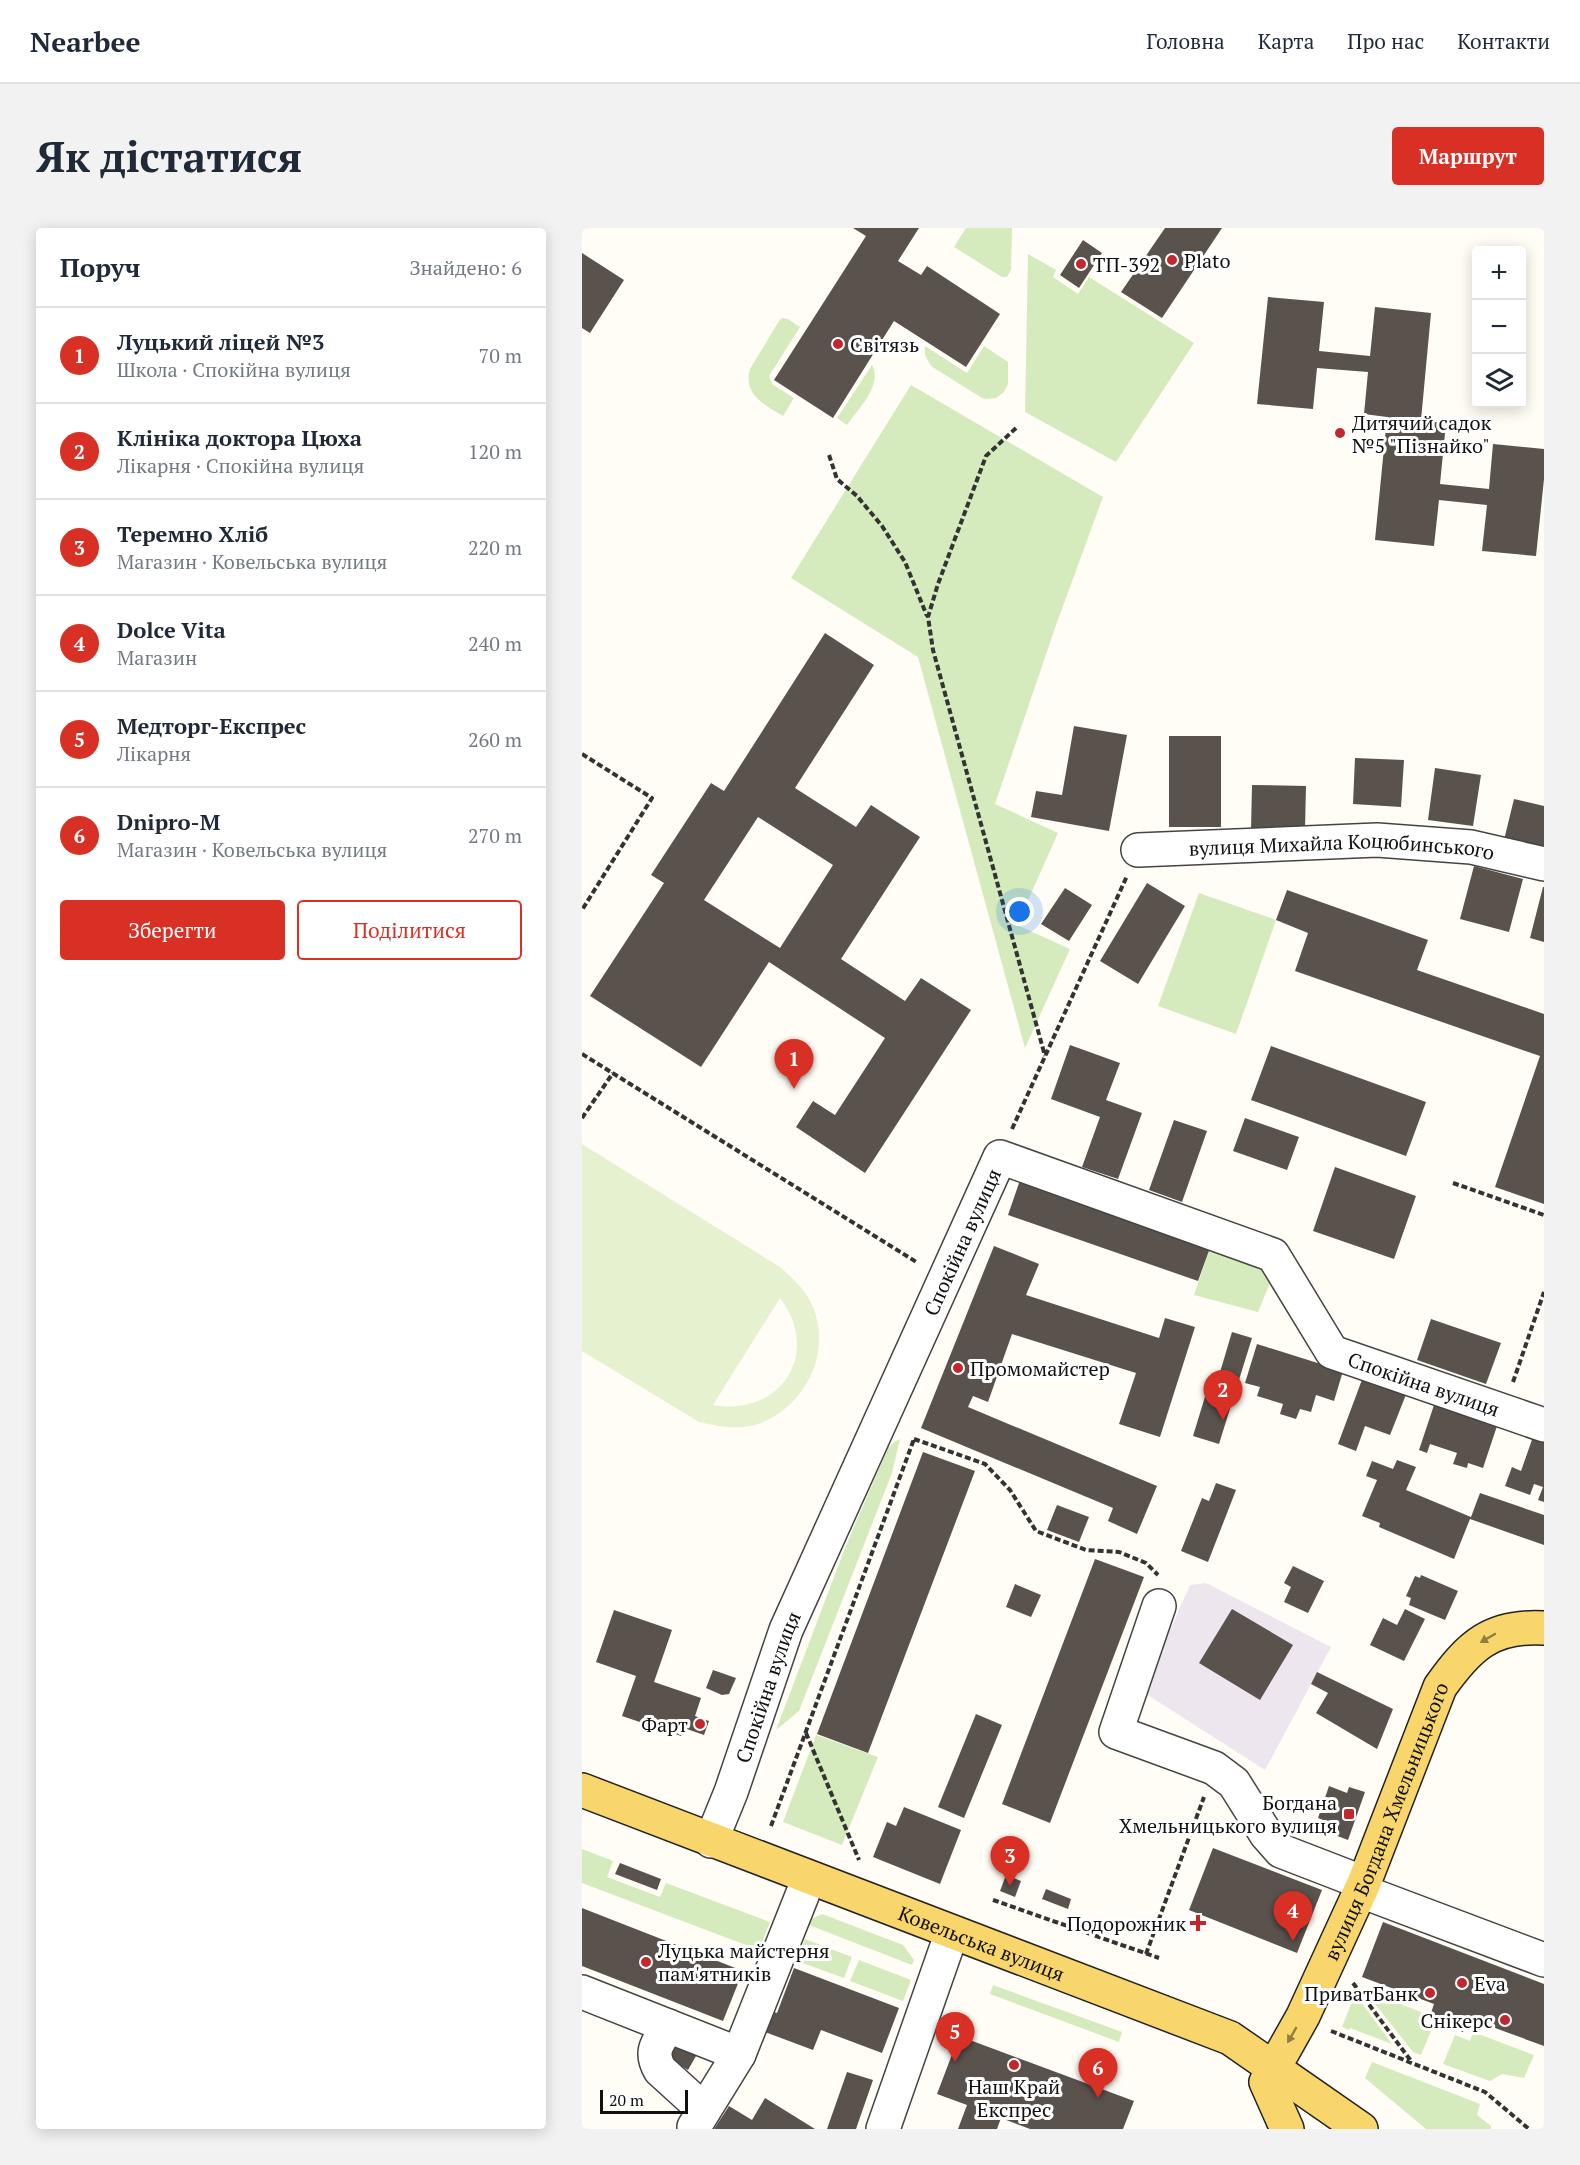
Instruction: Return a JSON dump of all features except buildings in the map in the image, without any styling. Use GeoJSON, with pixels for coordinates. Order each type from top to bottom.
{"type":"FeatureCollection","features":[{"type":"Feature","properties":{"kind":"main road","name":"вулиця Богдана Хмельницького"},"geometry":{"type":"LineString","coordinates":[[1273,2068],[1303,2016],[1363,1887],[1440,1687],[1457,1663],[1481,1641],[1497,1632],[1524,1627],[1544,1628]]}},
{"type":"Feature","properties":{"kind":"main road","name":"Ковельська вулиця"},"geometry":{"type":"LineString","coordinates":[[582,1790],[1212,2030],[1230,2038],[1361,2129]]}},
{"type":"Feature","properties":{"kind":"main road"},"geometry":{"type":"LineString","coordinates":[[1273,2068],[1266,2082],[1287,2129]]}},
{"type":"Feature","properties":{"kind":"street","name":"вулиця Михайла Коцюбинського"},"geometry":{"type":"LineString","coordinates":[[1138,850],[1377,840],[1471,847],[1544,864]]}},
{"type":"Feature","properties":{"kind":"street","name":"Спокійна вулиця"},"geometry":{"type":"LineString","coordinates":[[711,1841],[731,1792],[786,1629],[1000,1157],[1273,1255],[1332,1352],[1544,1425]]}},
{"type":"Feature","properties":{"kind":"street"},"geometry":{"type":"LineString","coordinates":[[1159,1606],[1116,1732],[1214,1768],[1234,1783],[1266,1834],[1281,1851],[1363,1887],[1544,1960]]}},
{"type":"Feature","properties":{"kind":"street"},"geometry":{"type":"LineString","coordinates":[[668,2026],[653,2054],[655,2062],[698,2119],[738,2054],[809,1878]]}},
{"type":"Feature","properties":{"kind":"street"},"geometry":{"type":"LineString","coordinates":[[883,2129],[952,1932]]}},
{"type":"Feature","properties":{"kind":"street"},"geometry":{"type":"LineString","coordinates":[[582,1992],[738,2054]]}},
{"type":"Feature","properties":{"kind":"path"},"geometry":{"type":"LineString","coordinates":[[928,617],[986,456],[1016,429]]}},
{"type":"Feature","properties":{"kind":"path"},"geometry":{"type":"LineString","coordinates":[[829,455],[837,479],[857,496],[882,526],[905,562],[928,617],[933,650],[1045,1056]]}},
{"type":"Feature","properties":{"kind":"path"},"geometry":{"type":"LineString","coordinates":[[582,754],[652,798],[582,910]]}},
{"type":"Feature","properties":{"kind":"path"},"geometry":{"type":"LineString","coordinates":[[1000,1157],[1138,850]]}},
{"type":"Feature","properties":{"kind":"path"},"geometry":{"type":"LineString","coordinates":[[582,1054],[944,1281]]}},
{"type":"Feature","properties":{"kind":"path"},"geometry":{"type":"LineString","coordinates":[[582,1118],[613,1073]]}},
{"type":"Feature","properties":{"kind":"path"},"geometry":{"type":"LineString","coordinates":[[1453,1184],[1544,1215]]}},
{"type":"Feature","properties":{"kind":"path"},"geometry":{"type":"LineString","coordinates":[[1503,1411],[1544,1292]]}},
{"type":"Feature","properties":{"kind":"path"},"geometry":{"type":"LineString","coordinates":[[878,1426],[985,1464],[1010,1490],[1036,1531],[1086,1550],[1119,1552],[1146,1563],[1157,1574],[1159,1606]]}},
{"type":"Feature","properties":{"kind":"path"},"geometry":{"type":"LineString","coordinates":[[771,1826],[914,1439]]}},
{"type":"Feature","properties":{"kind":"path"},"geometry":{"type":"LineString","coordinates":[[805,1733],[859,1860]]}},
{"type":"Feature","properties":{"kind":"path"},"geometry":{"type":"LineString","coordinates":[[1146,1954],[1214,1768]]}},
{"type":"Feature","properties":{"kind":"path"},"geometry":{"type":"LineString","coordinates":[[993,1900],[1159,1958]]}},
{"type":"Feature","properties":{"kind":"path"},"geometry":{"type":"LineString","coordinates":[[1350,1980],[1412,2063]]}},
{"type":"Feature","properties":{"kind":"path"},"geometry":{"type":"LineString","coordinates":[[1331,2031],[1485,2092],[1529,2129]]}},
{"type":"Feature","properties":{"kind":"shaded area"},"geometry":{"type":"Polygon","coordinates":[[[1206,1583],[1331,1647],[1265,1770],[1143,1692],[1190,1585],[1206,1583]]]}},
{"type":"Feature","properties":{"kind":"green space"},"geometry":{"type":"Polygon","coordinates":[[[966,228],[1012,228],[1011,270],[1007,277],[1002,277],[954,247],[966,228]]]}},
{"type":"Feature","properties":{"kind":"green space"},"geometry":{"type":"Polygon","coordinates":[[[1028,254],[1056,270],[1053,277],[1078,294],[1089,277],[1194,343],[1116,462],[1025,412],[1028,254]]]}},
{"type":"Feature","properties":{"kind":"green space"},"geometry":{"type":"Polygon","coordinates":[[[782,318],[800,327],[769,376],[772,384],[794,398],[783,416],[757,398],[752,392],[749,378],[750,369],[782,318]]]}},
{"type":"Feature","properties":{"kind":"green space"},"geometry":{"type":"Polygon","coordinates":[[[925,346],[967,373],[984,346],[1008,362],[1008,384],[1004,392],[996,398],[982,398],[931,366],[925,355],[925,346]]]}},
{"type":"Feature","properties":{"kind":"green space"},"geometry":{"type":"Polygon","coordinates":[[[872,365],[875,373],[872,389],[847,425],[837,418],[872,365]]]}},
{"type":"Feature","properties":{"kind":"green space"},"geometry":{"type":"Polygon","coordinates":[[[911,385],[1103,497],[1056,625],[995,804],[1058,833],[1017,925],[1070,949],[1025,1048],[918,657],[791,578],[911,385]]]}},
{"type":"Feature","properties":{"kind":"green space"},"geometry":{"type":"Polygon","coordinates":[[[1199,893],[1276,920],[1236,1034],[1158,1006],[1199,893]]]}},
{"type":"Feature","properties":{"kind":"green space"},"geometry":{"type":"Polygon","coordinates":[[[582,1144],[780,1267],[806,1294],[815,1312],[819,1332],[818,1351],[813,1370],[792,1403],[776,1415],[758,1424],[744,1427],[699,1422],[582,1351],[582,1144]],[[780,1298],[713,1405],[737,1406],[758,1401],[775,1391],[788,1377],[795,1359],[797,1340],[792,1319],[780,1298]]]}},
{"type":"Feature","properties":{"kind":"green space"},"geometry":{"type":"Polygon","coordinates":[[[1211,1245],[1257,1259],[1270,1276],[1270,1283],[1258,1312],[1194,1295],[1211,1245]]]}},
{"type":"Feature","properties":{"kind":"green space"},"geometry":{"type":"Polygon","coordinates":[[[900,1439],[892,1473],[799,1711],[776,1730],[845,1548],[888,1448],[900,1439]]]}},
{"type":"Feature","properties":{"kind":"green space"},"geometry":{"type":"Polygon","coordinates":[[[816,1735],[878,1757],[842,1845],[783,1822],[816,1735]]]}},
{"type":"Feature","properties":{"kind":"green space"},"geometry":{"type":"Polygon","coordinates":[[[582,1849],[613,1861],[607,1877],[660,1897],[666,1883],[770,1922],[759,1950],[582,1883],[582,1849]]]}},
{"type":"Feature","properties":{"kind":"green space"},"geometry":{"type":"Polygon","coordinates":[[[822,1914],[903,1945],[914,1960],[912,1965],[809,1925],[811,1919],[822,1914]]]}},
{"type":"Feature","properties":{"kind":"green space"},"geometry":{"type":"Polygon","coordinates":[[[805,1939],[852,1957],[844,1978],[797,1961],[805,1939]]]}},
{"type":"Feature","properties":{"kind":"green space"},"geometry":{"type":"Polygon","coordinates":[[[859,1960],[911,1980],[903,2001],[850,1981],[859,1960]]]}},
{"type":"Feature","properties":{"kind":"green space"},"geometry":{"type":"Polygon","coordinates":[[[993,1985],[1122,2032],[1119,2042],[990,1994],[993,1985]]]}},
{"type":"Feature","properties":{"kind":"green space"},"geometry":{"type":"Polygon","coordinates":[[[1364,1990],[1421,2012],[1419,2021],[1433,2026],[1421,2055],[1413,2052],[1364,1990]]]}},
{"type":"Feature","properties":{"kind":"green space"},"geometry":{"type":"Polygon","coordinates":[[[1355,1994],[1392,2044],[1342,2027],[1355,1994]]]}},
{"type":"Feature","properties":{"kind":"green space"},"geometry":{"type":"Polygon","coordinates":[[[1473,2032],[1534,2055],[1524,2078],[1502,2074],[1490,2081],[1443,2064],[1455,2035],[1470,2041],[1473,2032]]]}},
{"type":"Feature","properties":{"kind":"green space"},"geometry":{"type":"Polygon","coordinates":[[[1372,2062],[1480,2104],[1477,2115],[1491,2126],[1491,2129],[1426,2129],[1365,2078],[1372,2062]]]}},
{"type":"Feature","properties":{"kind":"place","name":"Plato"},"geometry":{"type":"Point","coordinates":[1172,260]}},
{"type":"Feature","properties":{"kind":"place","name":"ТП-392"},"geometry":{"type":"Point","coordinates":[1081,264]}},
{"type":"Feature","properties":{"kind":"place","name":"Світязь"},"geometry":{"type":"Point","coordinates":[838,344]}},
{"type":"Feature","properties":{"kind":"place","name":"Дитячий садок №5 \"Пізнайко\""},"geometry":{"type":"Point","coordinates":[1340,433]}},
{"type":"Feature","properties":{"kind":"place","name":"Луцький ліцей №3"},"geometry":{"type":"Point","coordinates":[794,1089]}},
{"type":"Feature","properties":{"kind":"place","name":"Промомайстер"},"geometry":{"type":"Point","coordinates":[958,1368]}},
{"type":"Feature","properties":{"kind":"place","name":"Клініка доктора Цюха"},"geometry":{"type":"Point","coordinates":[1223,1420]}},
{"type":"Feature","properties":{"kind":"place","name":"Фарт"},"geometry":{"type":"Point","coordinates":[700,1724]}},
{"type":"Feature","properties":{"kind":"place","name":"Богдана Хмельницького вулиця"},"geometry":{"type":"Point","coordinates":[1349,1814]}},
{"type":"Feature","properties":{"kind":"place","name":"Теремно Хліб"},"geometry":{"type":"Point","coordinates":[1010,1886]}},
{"type":"Feature","properties":{"kind":"place","name":"Подорожник"},"geometry":{"type":"Point","coordinates":[1198,1923]}},
{"type":"Feature","properties":{"kind":"place","name":"Dolce Vita"},"geometry":{"type":"Point","coordinates":[1293,1941]}},
{"type":"Feature","properties":{"kind":"place","name":"Луцька майстерня пам'ятників"},"geometry":{"type":"Point","coordinates":[646,1962]}},
{"type":"Feature","properties":{"kind":"place","name":"Eva"},"geometry":{"type":"Point","coordinates":[1462,1983]}},
{"type":"Feature","properties":{"kind":"place","name":"ПриватБанк"},"geometry":{"type":"Point","coordinates":[1430,1993]}},
{"type":"Feature","properties":{"kind":"place","name":"Снікерс"},"geometry":{"type":"Point","coordinates":[1505,2020]}},
{"type":"Feature","properties":{"kind":"place","name":"Медторг-Експрес"},"geometry":{"type":"Point","coordinates":[955,2062]}},
{"type":"Feature","properties":{"kind":"place","name":"Наш Край Експрес"},"geometry":{"type":"Point","coordinates":[1014,2065]}},
{"type":"Feature","properties":{"kind":"place","name":"Dnipro-M"},"geometry":{"type":"Point","coordinates":[1098,2098]}}]}
